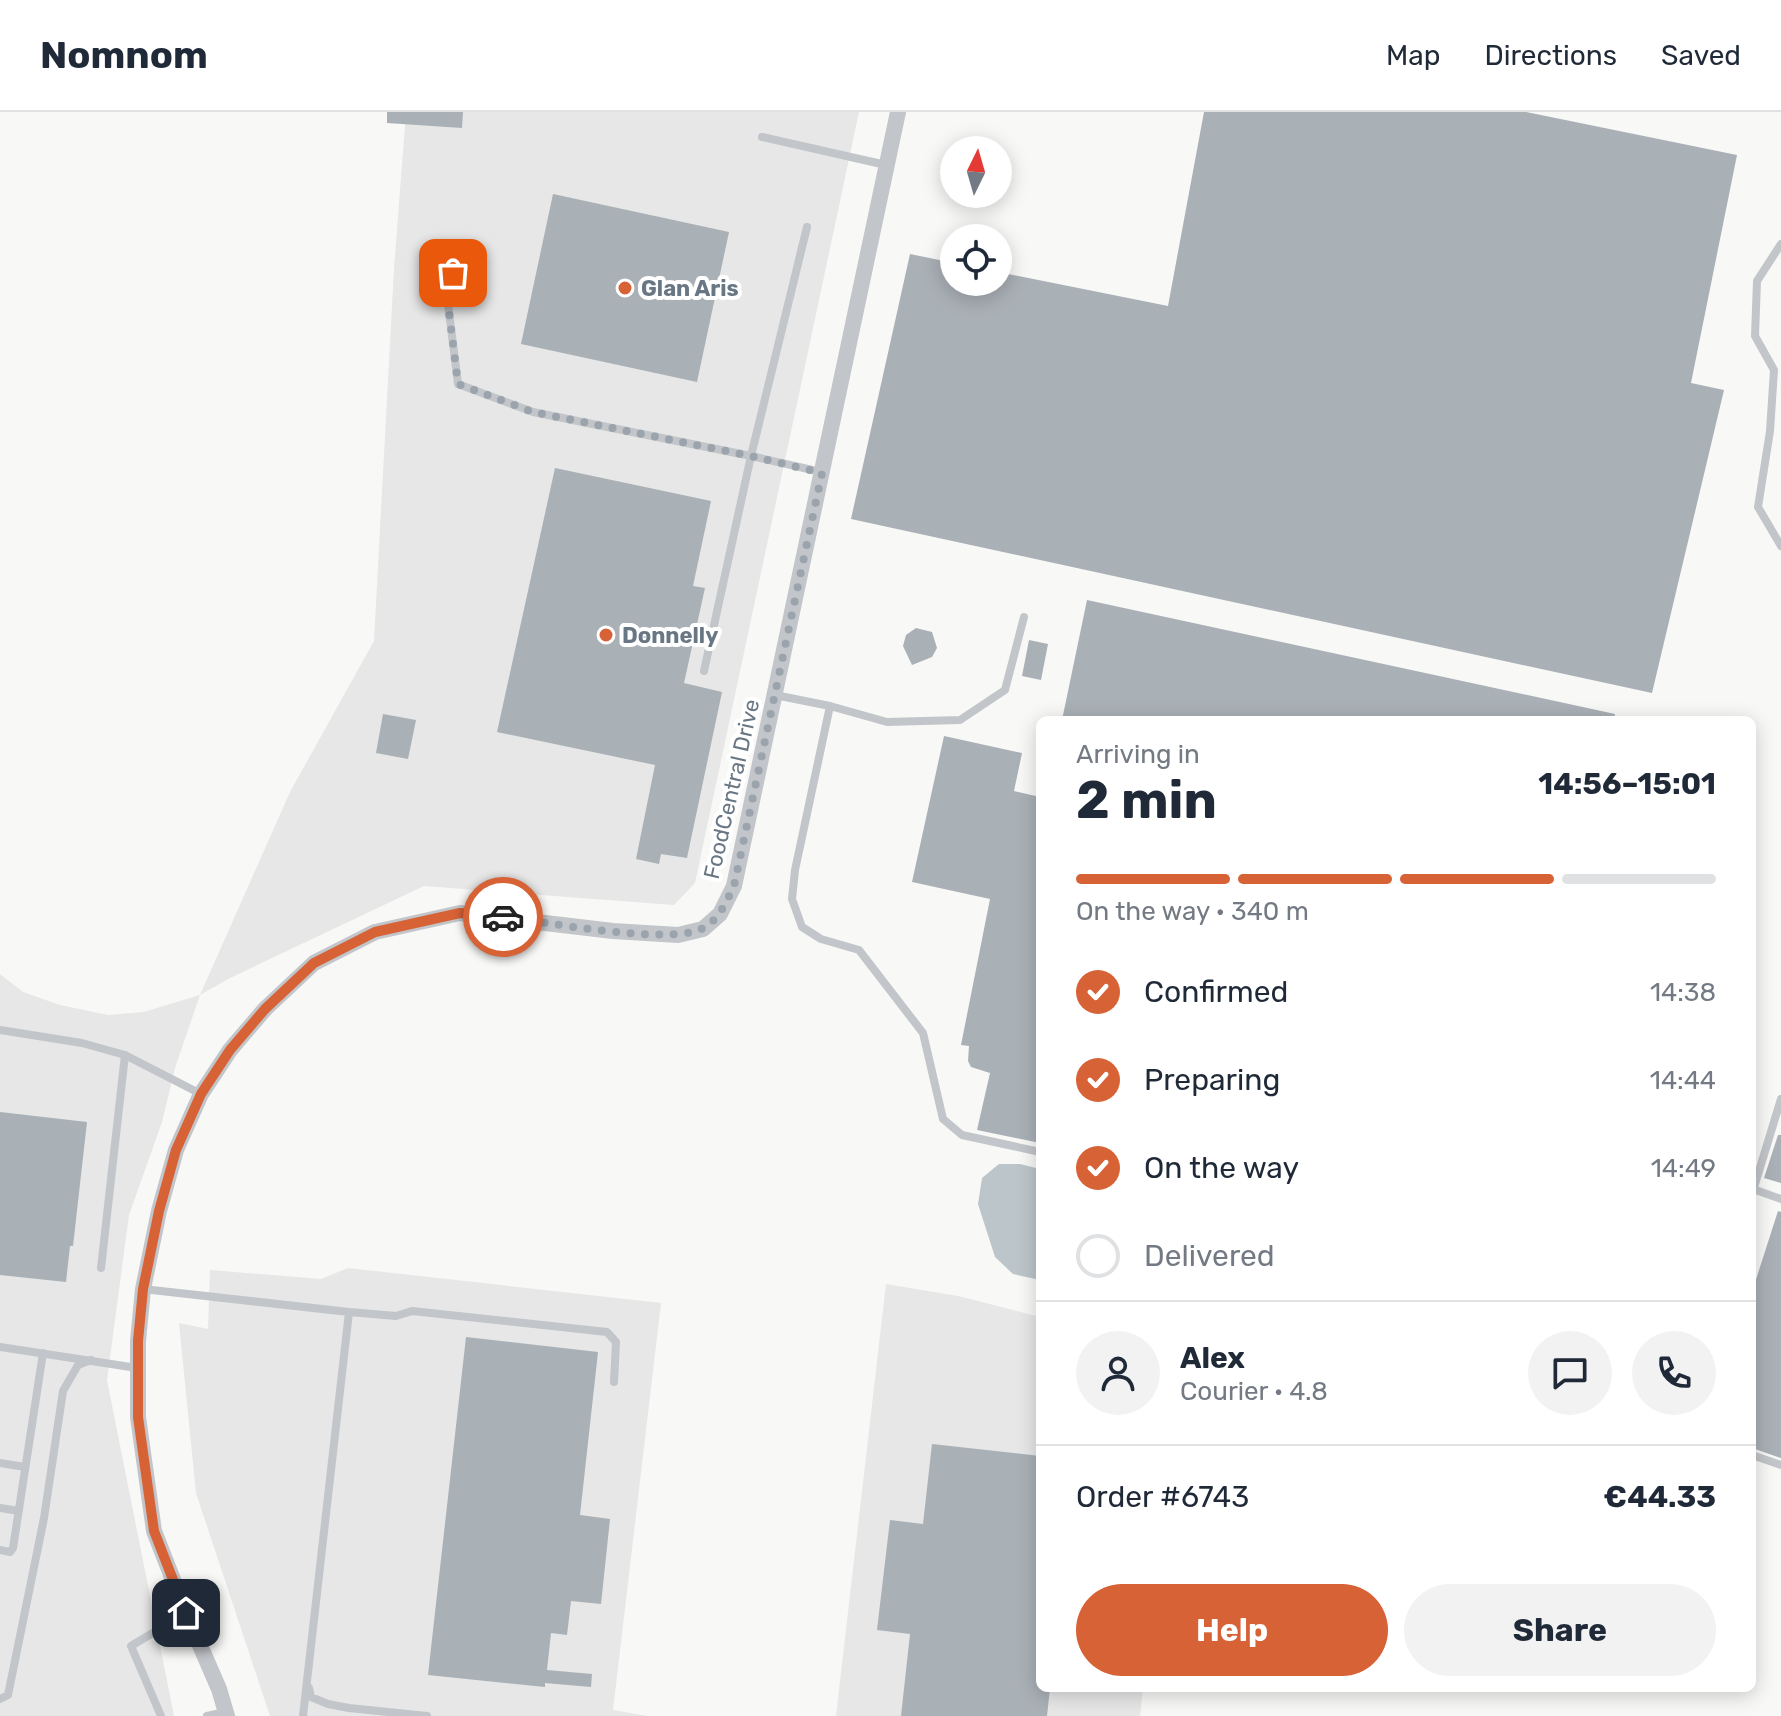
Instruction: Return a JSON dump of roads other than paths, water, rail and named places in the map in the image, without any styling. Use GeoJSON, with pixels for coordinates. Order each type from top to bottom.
{"type":"FeatureCollection","features":[{"type":"Feature","properties":{"kind":"street","name":"FoodCentral Drive"},"geometry":{"type":"LineString","coordinates":[[226,1714],[219,1689],[154,1531],[138,1417],[143,1289],[159,1211],[176,1150],[201,1094],[230,1050],[265,1009],[314,963],[375,932],[460,913],[678,935],[703,929],[720,914],[734,886],[898,112]]}},
{"type":"Feature","properties":{"kind":"lane"},"geometry":{"type":"LineString","coordinates":[[762,137],[886,165]]}},
{"type":"Feature","properties":{"kind":"lane"},"geometry":{"type":"LineString","coordinates":[[704,671],[751,456],[807,227]]}},
{"type":"Feature","properties":{"kind":"lane"},"geometry":{"type":"LineString","coordinates":[[1781,244],[1757,281],[1755,336],[1774,370],[1770,431],[1758,507],[1781,546]]}},
{"type":"Feature","properties":{"kind":"lane"},"geometry":{"type":"LineString","coordinates":[[459,249],[447,296],[458,384],[533,412],[822,473]]}},
{"type":"Feature","properties":{"kind":"lane"},"geometry":{"type":"LineString","coordinates":[[775,695],[887,722],[960,720],[1005,690],[1024,617]]}},
{"type":"Feature","properties":{"kind":"lane"},"geometry":{"type":"LineString","coordinates":[[830,706],[795,870],[792,899],[802,927],[821,939],[859,950],[923,1033],[943,1119],[962,1135],[1036,1151]]}},
{"type":"Feature","properties":{"kind":"lane"},"geometry":{"type":"LineString","coordinates":[[0,1030],[82,1043],[125,1055],[201,1094]]}},
{"type":"Feature","properties":{"kind":"lane"},"geometry":{"type":"LineString","coordinates":[[101,1268],[125,1055]]}},
{"type":"Feature","properties":{"kind":"lane"},"geometry":{"type":"LineString","coordinates":[[1756,1182],[1781,1099]]}},
{"type":"Feature","properties":{"kind":"lane"},"geometry":{"type":"LineString","coordinates":[[1756,1193],[1781,1199]]}},
{"type":"Feature","properties":{"kind":"lane"},"geometry":{"type":"LineString","coordinates":[[143,1289],[349,1312],[396,1316],[412,1311],[607,1332],[616,1342],[614,1382]]}},
{"type":"Feature","properties":{"kind":"lane"},"geometry":{"type":"LineString","coordinates":[[303,1716],[349,1312]]}},
{"type":"Feature","properties":{"kind":"lane"},"geometry":{"type":"LineString","coordinates":[[0,1347],[138,1368]]}},
{"type":"Feature","properties":{"kind":"lane"},"geometry":{"type":"LineString","coordinates":[[0,1550],[10,1552],[13,1548],[43,1353]]}},
{"type":"Feature","properties":{"kind":"lane"},"geometry":{"type":"LineString","coordinates":[[0,1699],[8,1695],[27,1611],[63,1391],[78,1365],[91,1360]]}},
{"type":"Feature","properties":{"kind":"lane"},"geometry":{"type":"LineString","coordinates":[[1756,1456],[1781,1465]]}},
{"type":"Feature","properties":{"kind":"lane"},"geometry":{"type":"LineString","coordinates":[[0,1463],[25,1467]]}},
{"type":"Feature","properties":{"kind":"lane"},"geometry":{"type":"LineString","coordinates":[[0,1508],[19,1511]]}},
{"type":"Feature","properties":{"kind":"lane"},"geometry":{"type":"LineString","coordinates":[[161,1716],[131,1646],[186,1613]]}},
{"type":"Feature","properties":{"kind":"lane"},"geometry":{"type":"LineString","coordinates":[[308,1683],[311,1697],[328,1704],[427,1716]]}},
{"type":"Feature","properties":{"kind":"lane"},"geometry":{"type":"LineString","coordinates":[[207,1716],[226,1714]]}},
{"type":"Feature","properties":{"kind":"place","name":"Glan Aris"},"geometry":{"type":"Point","coordinates":[625,288]}},
{"type":"Feature","properties":{"kind":"place","name":"Donnelly"},"geometry":{"type":"Point","coordinates":[606,635]}}]}
